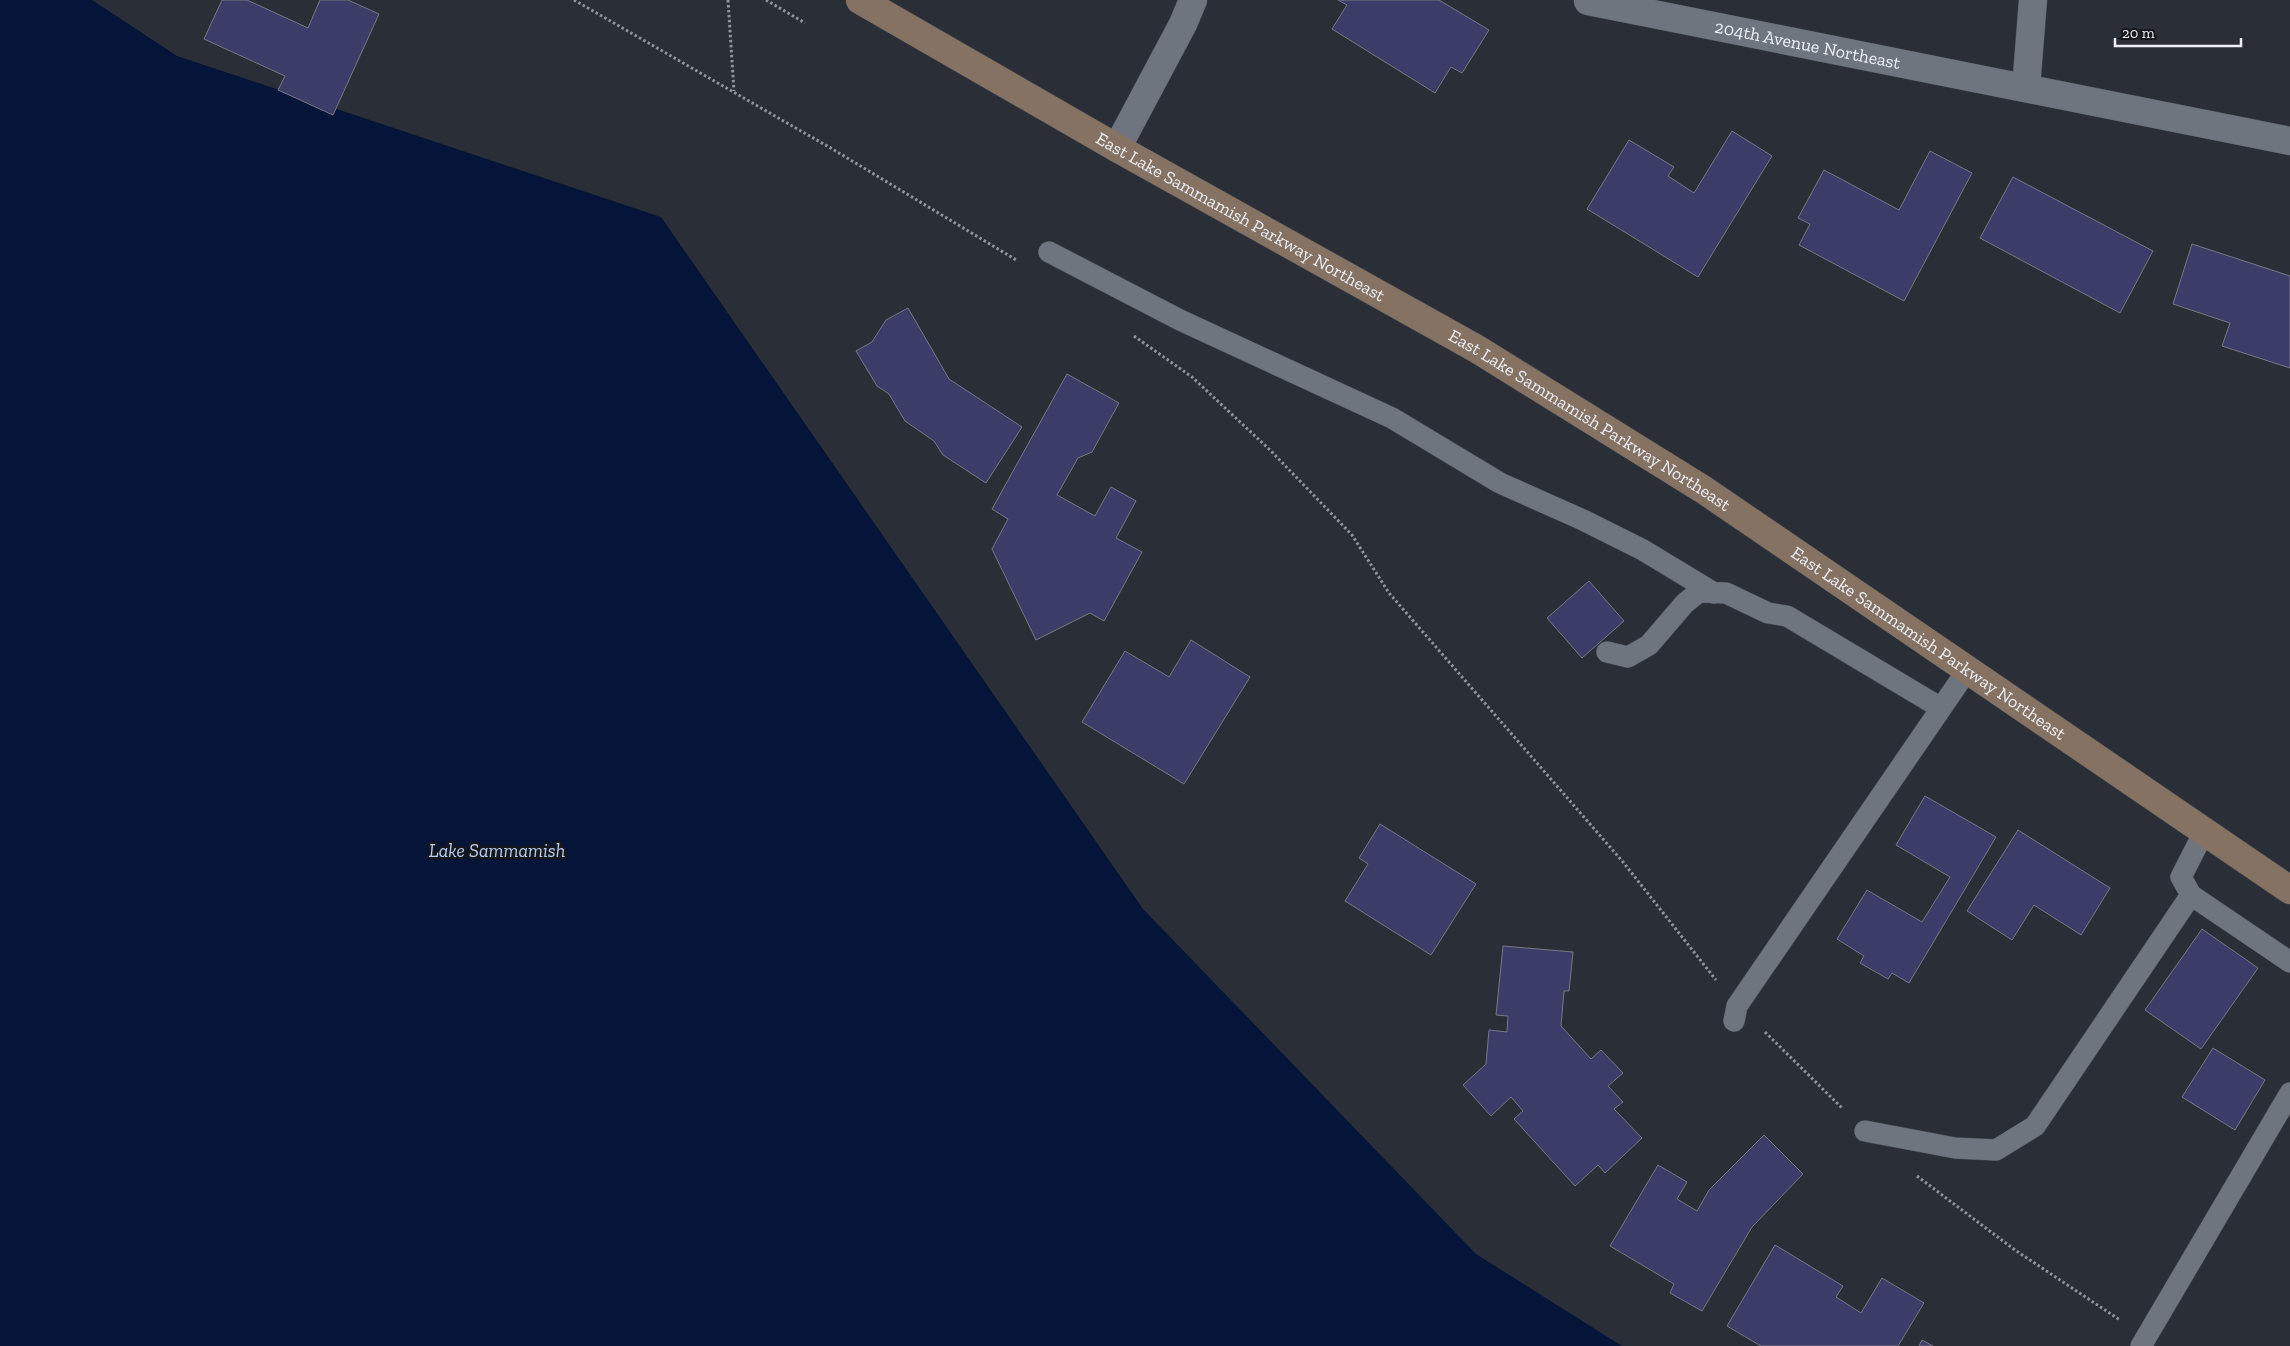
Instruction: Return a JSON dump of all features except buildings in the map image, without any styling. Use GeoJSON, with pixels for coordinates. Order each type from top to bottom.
{"type":"FeatureCollection","features":[{"type":"Feature","properties":{"kind":"main road","name":"East Lake Sammamish Parkway Northeast"},"geometry":{"type":"LineString","coordinates":[[860,0],[1118,148],[1477,349],[1704,490],[2288,885]]}},
{"type":"Feature","properties":{"kind":"street"},"geometry":{"type":"LineString","coordinates":[[1118,148],[1183,24],[1193,0]]}},
{"type":"Feature","properties":{"kind":"street"},"geometry":{"type":"LineString","coordinates":[[2026,88],[2033,0]]}},
{"type":"Feature","properties":{"kind":"street","name":"204th Avenue Northeast"},"geometry":{"type":"LineString","coordinates":[[1588,1],[2290,141]]}},
{"type":"Feature","properties":{"kind":"lane"},"geometry":{"type":"LineString","coordinates":[[1049,252],[1180,320],[1392,418],[1500,483],[1583,520],[1643,550],[1714,592]]}},
{"type":"Feature","properties":{"kind":"lane"},"geometry":{"type":"LineString","coordinates":[[1608,652],[1628,658],[1649,645],[1685,603],[1699,592],[1726,593],[1768,613],[1787,616],[1941,708]]}},
{"type":"Feature","properties":{"kind":"lane"},"geometry":{"type":"LineString","coordinates":[[1735,1013],[1968,669]]}},
{"type":"Feature","properties":{"kind":"lane"},"geometry":{"type":"LineString","coordinates":[[2205,830],[2181,877],[2191,896],[2290,962]]}},
{"type":"Feature","properties":{"kind":"lane"},"geometry":{"type":"LineString","coordinates":[[1865,1131],[1955,1148],[1996,1150],[2035,1126],[2191,896]]}},
{"type":"Feature","properties":{"kind":"lane"},"geometry":{"type":"LineString","coordinates":[[2144,1341],[2290,1092]]}},
{"type":"Feature","properties":{"kind":"path"},"geometry":{"type":"LineString","coordinates":[[574,0],[734,91],[1023,264]]}},
{"type":"Feature","properties":{"kind":"path"},"geometry":{"type":"LineString","coordinates":[[728,0],[734,91]]}},
{"type":"Feature","properties":{"kind":"path"},"geometry":{"type":"LineString","coordinates":[[766,0],[805,23]]}},
{"type":"Feature","properties":{"kind":"path"},"geometry":{"type":"LineString","coordinates":[[1126,331],[1192,378],[1270,450],[1352,535],[1389,593],[1623,862],[1735,1013],[1797,1062],[1865,1131]]}},
{"type":"Feature","properties":{"kind":"path"},"geometry":{"type":"LineString","coordinates":[[1910,1170],[2015,1250],[2144,1341]]}},
{"type":"Feature","properties":{"kind":"water","name":"Lake Sammamish"},"geometry":{"type":"Polygon","coordinates":[[[0,0],[92,0],[177,56],[661,217],[1143,909],[1476,1254],[1622,1346],[0,1346],[0,0]]]}}]}
